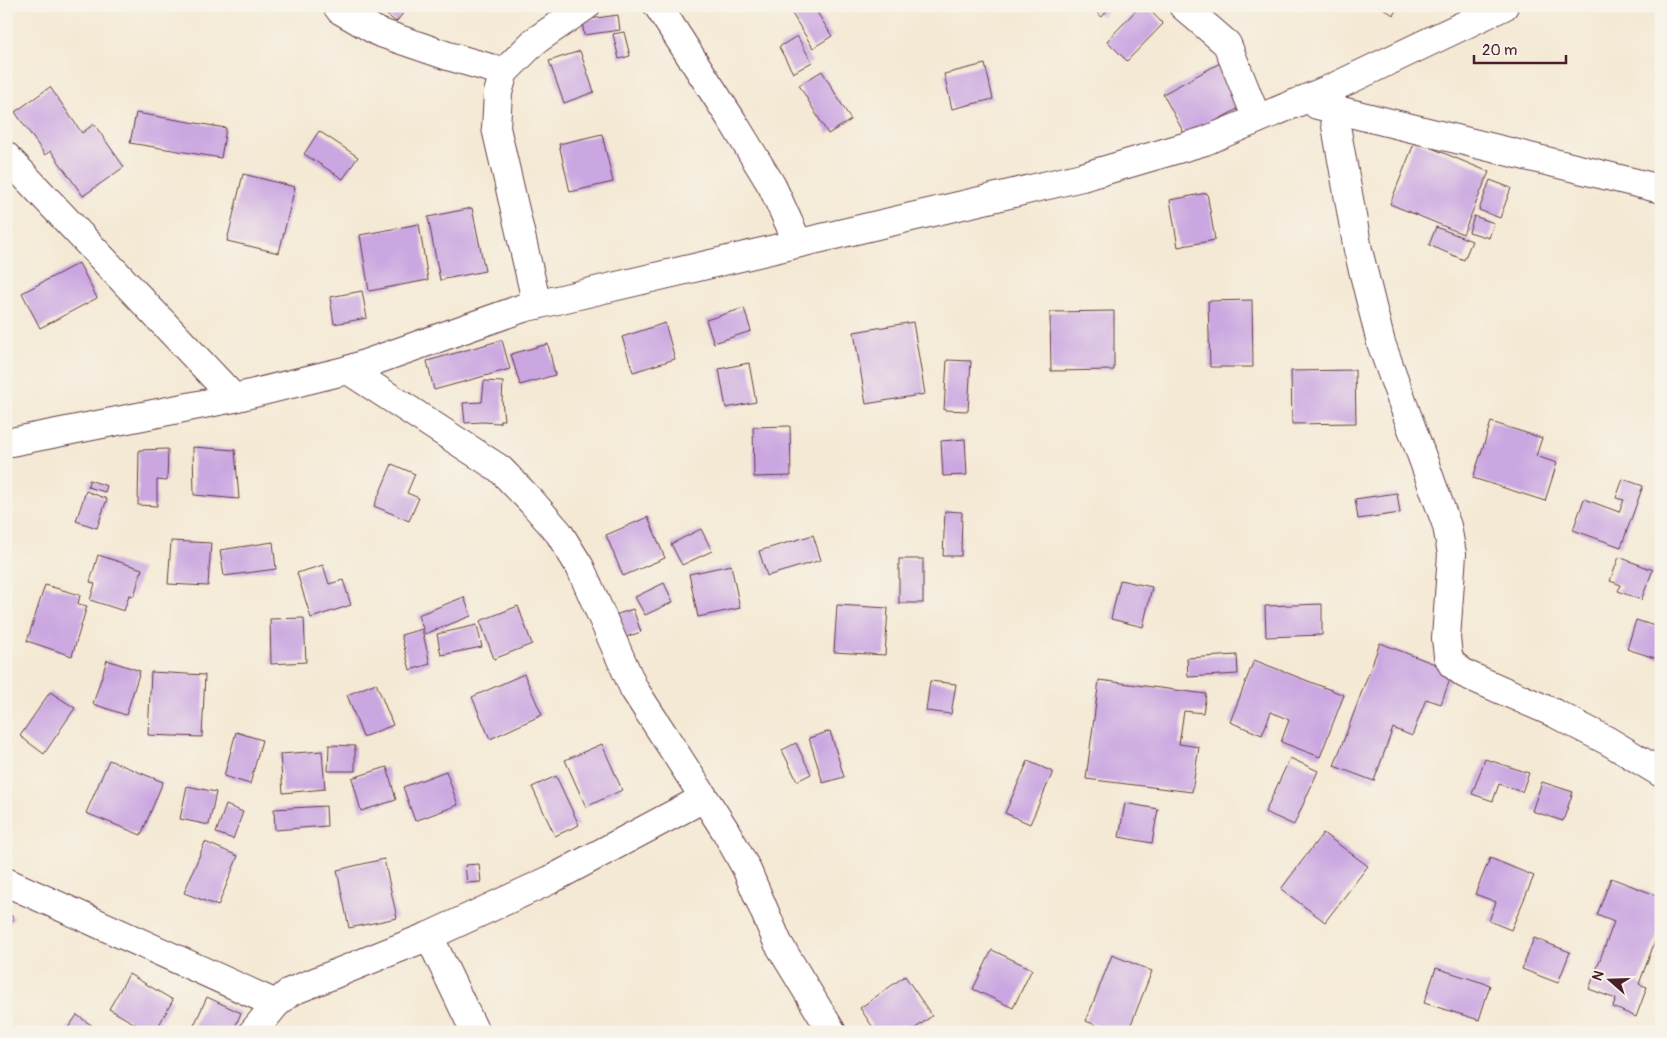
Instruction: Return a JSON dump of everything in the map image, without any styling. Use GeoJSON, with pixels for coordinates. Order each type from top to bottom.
{"type":"FeatureCollection","features":[{"type":"Feature","properties":{"kind":"street"},"geometry":{"type":"LineString","coordinates":[[337,6],[340,10],[378,32],[448,56],[504,72]]}},
{"type":"Feature","properties":{"kind":"street"},"geometry":{"type":"LineString","coordinates":[[537,305],[496,128],[498,93],[504,72],[535,41],[586,6]]}},
{"type":"Feature","properties":{"kind":"street"},"geometry":{"type":"LineString","coordinates":[[658,6],[772,186],[798,243]]}},
{"type":"Feature","properties":{"kind":"street"},"geometry":{"type":"LineString","coordinates":[[1183,6],[1227,44],[1258,119]]}},
{"type":"Feature","properties":{"kind":"street"},"geometry":{"type":"LineString","coordinates":[[6,443],[234,398],[348,370],[523,308],[1082,177],[1205,141],[1301,101],[1504,6]]}},
{"type":"Feature","properties":{"kind":"street"},"geometry":{"type":"LineString","coordinates":[[1301,101],[1661,189]]}},
{"type":"Feature","properties":{"kind":"street"},"geometry":{"type":"LineString","coordinates":[[1333,109],[1358,250],[1381,343],[1447,526],[1452,554],[1446,638],[1448,656],[1452,664],[1465,674],[1554,713],[1608,741],[1661,773]]}},
{"type":"Feature","properties":{"kind":"street"},"geometry":{"type":"LineString","coordinates":[[6,156],[234,398]]}},
{"type":"Feature","properties":{"kind":"street"},"geometry":{"type":"LineString","coordinates":[[348,370],[500,469],[559,533],[580,567],[634,689],[725,830],[746,868],[778,943],[832,1032]]}},
{"type":"Feature","properties":{"kind":"street"},"geometry":{"type":"LineString","coordinates":[[253,1032],[276,1004],[290,992],[430,936],[550,880],[704,798]]}},
{"type":"Feature","properties":{"kind":"street"},"geometry":{"type":"LineString","coordinates":[[6,882],[276,1004]]}},
{"type":"Feature","properties":{"kind":"street"},"geometry":{"type":"LineString","coordinates":[[430,936],[476,1032]]}},
{"type":"Feature","properties":{"kind":"building"},"geometry":{"type":"Polygon","coordinates":[[[376,6],[409,6],[396,22],[376,6]]]}},
{"type":"Feature","properties":{"kind":"building"},"geometry":{"type":"Polygon","coordinates":[[[800,6],[813,6],[832,36],[813,48],[791,12],[800,6]]]}},
{"type":"Feature","properties":{"kind":"building"},"geometry":{"type":"Polygon","coordinates":[[[1089,6],[1111,6],[1102,17],[1089,6]]]}},
{"type":"Feature","properties":{"kind":"building"},"geometry":{"type":"Polygon","coordinates":[[[1140,6],[1146,6],[1163,24],[1127,61],[1107,41],[1140,6]]]}},
{"type":"Feature","properties":{"kind":"building"},"geometry":{"type":"Polygon","coordinates":[[[1380,6],[1399,6],[1393,15],[1380,6]]]}},
{"type":"Feature","properties":{"kind":"building"},"geometry":{"type":"Polygon","coordinates":[[[618,15],[620,30],[584,35],[582,20],[618,15]]]}},
{"type":"Feature","properties":{"kind":"building"},"geometry":{"type":"Polygon","coordinates":[[[624,32],[630,56],[619,59],[613,34],[624,32]]]}},
{"type":"Feature","properties":{"kind":"building"},"geometry":{"type":"Polygon","coordinates":[[[797,36],[812,62],[793,73],[779,47],[797,36]]]}},
{"type":"Feature","properties":{"kind":"building"},"geometry":{"type":"Polygon","coordinates":[[[580,51],[594,92],[564,103],[549,61],[580,51]]]}},
{"type":"Feature","properties":{"kind":"building"},"geometry":{"type":"Polygon","coordinates":[[[1222,62],[1245,105],[1186,137],[1163,94],[1222,62]]]}},
{"type":"Feature","properties":{"kind":"building"},"geometry":{"type":"Polygon","coordinates":[[[985,64],[993,99],[952,109],[944,74],[985,64]]]}},
{"type":"Feature","properties":{"kind":"building"},"geometry":{"type":"Polygon","coordinates":[[[822,71],[851,120],[828,134],[799,85],[822,71]]]}},
{"type":"Feature","properties":{"kind":"building"},"geometry":{"type":"Polygon","coordinates":[[[50,87],[82,133],[94,124],[124,167],[83,196],[51,151],[45,155],[15,112],[50,87]]]}},
{"type":"Feature","properties":{"kind":"building"},"geometry":{"type":"Polygon","coordinates":[[[136,113],[226,128],[221,158],[130,143],[136,113]]]}},
{"type":"Feature","properties":{"kind":"building"},"geometry":{"type":"Polygon","coordinates":[[[319,131],[358,157],[343,179],[304,154],[319,131]]]}},
{"type":"Feature","properties":{"kind":"building"},"geometry":{"type":"Polygon","coordinates":[[[602,134],[613,182],[570,192],[559,144],[602,134]]]}},
{"type":"Feature","properties":{"kind":"building"},"geometry":{"type":"Polygon","coordinates":[[[1415,141],[1489,172],[1463,234],[1390,204],[1415,141]]]}},
{"type":"Feature","properties":{"kind":"building"},"geometry":{"type":"Polygon","coordinates":[[[6,173],[13,183],[6,188],[6,173]]]}},
{"type":"Feature","properties":{"kind":"building"},"geometry":{"type":"Polygon","coordinates":[[[243,174],[295,187],[279,253],[227,241],[243,174]]]}},
{"type":"Feature","properties":{"kind":"building"},"geometry":{"type":"Polygon","coordinates":[[[1490,180],[1511,188],[1500,218],[1479,210],[1490,180]]]}},
{"type":"Feature","properties":{"kind":"building"},"geometry":{"type":"Polygon","coordinates":[[[1207,193],[1215,240],[1178,247],[1170,200],[1207,193]]]}},
{"type":"Feature","properties":{"kind":"building"},"geometry":{"type":"Polygon","coordinates":[[[472,208],[485,271],[440,280],[428,217],[472,208]]]}},
{"type":"Feature","properties":{"kind":"building"},"geometry":{"type":"Polygon","coordinates":[[[1474,216],[1494,223],[1489,238],[1469,232],[1474,216]]]}},
{"type":"Feature","properties":{"kind":"building"},"geometry":{"type":"Polygon","coordinates":[[[419,224],[428,280],[369,291],[360,235],[419,224]]]}},
{"type":"Feature","properties":{"kind":"building"},"geometry":{"type":"Polygon","coordinates":[[[1436,227],[1472,241],[1464,260],[1429,245],[1436,227]]]}},
{"type":"Feature","properties":{"kind":"building"},"geometry":{"type":"Polygon","coordinates":[[[79,263],[97,298],[40,328],[22,293],[79,263]]]}},
{"type":"Feature","properties":{"kind":"building"},"geometry":{"type":"Polygon","coordinates":[[[362,291],[367,318],[334,324],[330,297],[362,291]]]}},
{"type":"Feature","properties":{"kind":"building"},"geometry":{"type":"Polygon","coordinates":[[[1252,300],[1253,367],[1210,367],[1208,301],[1252,300]]]}},
{"type":"Feature","properties":{"kind":"building"},"geometry":{"type":"Polygon","coordinates":[[[744,308],[751,331],[714,343],[706,320],[744,308]]]}},
{"type":"Feature","properties":{"kind":"building"},"geometry":{"type":"Polygon","coordinates":[[[1114,311],[1114,370],[1051,371],[1050,312],[1114,311]]]}},
{"type":"Feature","properties":{"kind":"building"},"geometry":{"type":"Polygon","coordinates":[[[913,322],[925,394],[866,404],[854,332],[913,322]]]}},
{"type":"Feature","properties":{"kind":"building"},"geometry":{"type":"Polygon","coordinates":[[[665,323],[675,359],[633,372],[622,337],[665,323]]]}},
{"type":"Feature","properties":{"kind":"building"},"geometry":{"type":"Polygon","coordinates":[[[502,340],[510,369],[434,390],[427,361],[502,340]]]}},
{"type":"Feature","properties":{"kind":"building"},"geometry":{"type":"Polygon","coordinates":[[[548,344],[555,375],[520,385],[511,354],[548,344]]]}},
{"type":"Feature","properties":{"kind":"building"},"geometry":{"type":"Polygon","coordinates":[[[947,360],[971,361],[968,411],[944,410],[947,360]]]}},
{"type":"Feature","properties":{"kind":"building"},"geometry":{"type":"Polygon","coordinates":[[[749,363],[756,402],[726,408],[719,369],[749,363]]]}},
{"type":"Feature","properties":{"kind":"building"},"geometry":{"type":"Polygon","coordinates":[[[1355,370],[1356,423],[1292,424],[1291,371],[1355,370]]]}},
{"type":"Feature","properties":{"kind":"building"},"geometry":{"type":"Polygon","coordinates":[[[484,381],[503,382],[504,420],[500,420],[500,423],[465,423],[463,403],[482,402],[484,381]]]}},
{"type":"Feature","properties":{"kind":"building"},"geometry":{"type":"Polygon","coordinates":[[[1491,422],[1542,438],[1536,456],[1557,463],[1545,501],[1473,478],[1491,422]]]}},
{"type":"Feature","properties":{"kind":"building"},"geometry":{"type":"Polygon","coordinates":[[[790,426],[791,476],[754,477],[753,427],[790,426]]]}},
{"type":"Feature","properties":{"kind":"building"},"geometry":{"type":"Polygon","coordinates":[[[965,439],[967,475],[943,476],[941,441],[965,439]]]}},
{"type":"Feature","properties":{"kind":"building"},"geometry":{"type":"Polygon","coordinates":[[[193,447],[235,450],[239,499],[194,495],[193,447]]]}},
{"type":"Feature","properties":{"kind":"building"},"geometry":{"type":"Polygon","coordinates":[[[168,449],[167,481],[157,480],[157,506],[138,505],[139,450],[168,449]]]}},
{"type":"Feature","properties":{"kind":"building"},"geometry":{"type":"Polygon","coordinates":[[[392,464],[415,474],[407,493],[419,498],[409,521],[374,506],[392,464]]]}},
{"type":"Feature","properties":{"kind":"building"},"geometry":{"type":"Polygon","coordinates":[[[1623,479],[1643,486],[1621,547],[1573,530],[1584,499],[1619,512],[1624,500],[1616,498],[1623,479]]]}},
{"type":"Feature","properties":{"kind":"building"},"geometry":{"type":"Polygon","coordinates":[[[89,480],[107,486],[105,492],[88,487],[89,480]]]}},
{"type":"Feature","properties":{"kind":"building"},"geometry":{"type":"Polygon","coordinates":[[[86,491],[107,499],[97,528],[76,521],[86,491]]]}},
{"type":"Feature","properties":{"kind":"building"},"geometry":{"type":"Polygon","coordinates":[[[1397,493],[1400,513],[1358,519],[1355,499],[1397,493]]]}},
{"type":"Feature","properties":{"kind":"building"},"geometry":{"type":"Polygon","coordinates":[[[945,511],[962,512],[961,556],[943,556],[945,511]]]}},
{"type":"Feature","properties":{"kind":"building"},"geometry":{"type":"Polygon","coordinates":[[[648,517],[665,558],[623,576],[606,535],[648,517]]]}},
{"type":"Feature","properties":{"kind":"building"},"geometry":{"type":"Polygon","coordinates":[[[701,529],[712,551],[682,565],[671,544],[701,529]]]}},
{"type":"Feature","properties":{"kind":"building"},"geometry":{"type":"Polygon","coordinates":[[[813,535],[821,560],[767,576],[759,551],[813,535]]]}},
{"type":"Feature","properties":{"kind":"building"},"geometry":{"type":"Polygon","coordinates":[[[171,541],[211,543],[208,586],[168,584],[171,541]]]}},
{"type":"Feature","properties":{"kind":"building"},"geometry":{"type":"Polygon","coordinates":[[[273,542],[276,569],[224,576],[220,550],[273,542]]]}},
{"type":"Feature","properties":{"kind":"building"},"geometry":{"type":"Polygon","coordinates":[[[98,555],[142,569],[134,596],[129,595],[124,611],[90,600],[95,584],[90,582],[98,555]]]}},
{"type":"Feature","properties":{"kind":"building"},"geometry":{"type":"Polygon","coordinates":[[[1619,557],[1653,570],[1641,600],[1618,591],[1621,585],[1610,581],[1619,557]]]}},
{"type":"Feature","properties":{"kind":"building"},"geometry":{"type":"Polygon","coordinates":[[[899,559],[923,559],[923,603],[899,603],[899,559]]]}},
{"type":"Feature","properties":{"kind":"building"},"geometry":{"type":"Polygon","coordinates":[[[323,565],[329,584],[343,580],[351,605],[311,618],[297,573],[323,565]]]}},
{"type":"Feature","properties":{"kind":"building"},"geometry":{"type":"Polygon","coordinates":[[[731,565],[740,608],[698,617],[689,574],[731,565]]]}},
{"type":"Feature","properties":{"kind":"building"},"geometry":{"type":"Polygon","coordinates":[[[1120,580],[1152,587],[1143,627],[1111,619],[1120,580]]]}},
{"type":"Feature","properties":{"kind":"building"},"geometry":{"type":"Polygon","coordinates":[[[664,583],[673,602],[645,615],[635,597],[664,583]]]}},
{"type":"Feature","properties":{"kind":"building"},"geometry":{"type":"Polygon","coordinates":[[[45,585],[80,595],[78,604],[87,606],[72,656],[27,641],[45,585]]]}},
{"type":"Feature","properties":{"kind":"building"},"geometry":{"type":"Polygon","coordinates":[[[464,597],[471,616],[425,634],[418,615],[464,597]]]}},
{"type":"Feature","properties":{"kind":"building"},"geometry":{"type":"Polygon","coordinates":[[[1322,604],[1322,635],[1266,637],[1265,606],[1322,604]]]}},
{"type":"Feature","properties":{"kind":"building"},"geometry":{"type":"Polygon","coordinates":[[[837,605],[888,608],[885,655],[834,652],[837,605]]]}},
{"type":"Feature","properties":{"kind":"building"},"geometry":{"type":"Polygon","coordinates":[[[518,606],[532,644],[494,659],[480,621],[518,606]]]}},
{"type":"Feature","properties":{"kind":"building"},"geometry":{"type":"Polygon","coordinates":[[[633,609],[641,632],[623,638],[615,615],[633,609]]]}},
{"type":"Feature","properties":{"kind":"building"},"geometry":{"type":"Polygon","coordinates":[[[304,618],[306,662],[271,664],[270,619],[304,618]]]}},
{"type":"Feature","properties":{"kind":"building"},"geometry":{"type":"Polygon","coordinates":[[[1636,620],[1661,628],[1661,660],[1627,649],[1636,620]]]}},
{"type":"Feature","properties":{"kind":"building"},"geometry":{"type":"Polygon","coordinates":[[[477,625],[482,647],[441,655],[437,634],[477,625]]]}},
{"type":"Feature","properties":{"kind":"building"},"geometry":{"type":"Polygon","coordinates":[[[422,629],[430,664],[410,670],[401,635],[422,629]]]}},
{"type":"Feature","properties":{"kind":"building"},"geometry":{"type":"Polygon","coordinates":[[[1380,643],[1453,671],[1441,704],[1426,699],[1412,736],[1393,728],[1374,781],[1334,766],[1380,643]]]}},
{"type":"Feature","properties":{"kind":"building"},"geometry":{"type":"Polygon","coordinates":[[[1237,655],[1238,674],[1188,677],[1187,658],[1237,655]]]}},
{"type":"Feature","properties":{"kind":"building"},"geometry":{"type":"Polygon","coordinates":[[[107,660],[140,671],[126,715],[93,704],[107,660]]]}},
{"type":"Feature","properties":{"kind":"building"},"geometry":{"type":"Polygon","coordinates":[[[1254,660],[1344,695],[1320,757],[1281,742],[1289,720],[1271,712],[1262,735],[1230,722],[1254,660]]]}},
{"type":"Feature","properties":{"kind":"building"},"geometry":{"type":"Polygon","coordinates":[[[151,672],[205,675],[202,737],[148,735],[151,672]]]}},
{"type":"Feature","properties":{"kind":"building"},"geometry":{"type":"Polygon","coordinates":[[[524,674],[542,715],[490,739],[472,697],[524,674]]]}},
{"type":"Feature","properties":{"kind":"building"},"geometry":{"type":"Polygon","coordinates":[[[1099,680],[1206,694],[1203,713],[1184,711],[1179,744],[1199,747],[1192,792],[1086,779],[1099,680]]]}},
{"type":"Feature","properties":{"kind":"building"},"geometry":{"type":"Polygon","coordinates":[[[930,681],[956,684],[951,714],[926,711],[930,681]]]}},
{"type":"Feature","properties":{"kind":"building"},"geometry":{"type":"Polygon","coordinates":[[[376,683],[393,725],[363,737],[347,695],[376,683]]]}},
{"type":"Feature","properties":{"kind":"building"},"geometry":{"type":"Polygon","coordinates":[[[50,692],[75,708],[44,754],[20,736],[50,692]]]}},
{"type":"Feature","properties":{"kind":"building"},"geometry":{"type":"Polygon","coordinates":[[[830,731],[844,777],[823,783],[809,738],[830,731]]]}},
{"type":"Feature","properties":{"kind":"building"},"geometry":{"type":"Polygon","coordinates":[[[236,732],[262,740],[250,784],[224,776],[236,732]]]}},
{"type":"Feature","properties":{"kind":"building"},"geometry":{"type":"Polygon","coordinates":[[[796,743],[811,774],[797,781],[782,750],[796,743]]]}},
{"type":"Feature","properties":{"kind":"building"},"geometry":{"type":"Polygon","coordinates":[[[602,744],[622,790],[586,807],[565,760],[602,744]]]}},
{"type":"Feature","properties":{"kind":"building"},"geometry":{"type":"Polygon","coordinates":[[[329,745],[355,746],[355,771],[328,771],[329,745]]]}},
{"type":"Feature","properties":{"kind":"building"},"geometry":{"type":"Polygon","coordinates":[[[322,751],[325,789],[283,793],[280,754],[322,751]]]}},
{"type":"Feature","properties":{"kind":"building"},"geometry":{"type":"Polygon","coordinates":[[[1290,758],[1318,771],[1294,825],[1265,812],[1290,758]]]}},
{"type":"Feature","properties":{"kind":"building"},"geometry":{"type":"Polygon","coordinates":[[[1485,759],[1529,773],[1522,792],[1499,784],[1493,801],[1472,794],[1485,759]]]}},
{"type":"Feature","properties":{"kind":"building"},"geometry":{"type":"Polygon","coordinates":[[[109,760],[163,782],[141,835],[86,813],[109,760]]]}},
{"type":"Feature","properties":{"kind":"building"},"geometry":{"type":"Polygon","coordinates":[[[1028,761],[1053,772],[1030,824],[1005,813],[1028,761]]]}},
{"type":"Feature","properties":{"kind":"building"},"geometry":{"type":"Polygon","coordinates":[[[387,767],[396,800],[361,811],[352,778],[387,767]]]}},
{"type":"Feature","properties":{"kind":"building"},"geometry":{"type":"Polygon","coordinates":[[[446,771],[458,805],[415,821],[403,787],[446,771]]]}},
{"type":"Feature","properties":{"kind":"building"},"geometry":{"type":"Polygon","coordinates":[[[556,776],[579,825],[555,836],[532,787],[556,776]]]}},
{"type":"Feature","properties":{"kind":"building"},"geometry":{"type":"Polygon","coordinates":[[[1542,782],[1573,792],[1563,821],[1532,811],[1542,782]]]}},
{"type":"Feature","properties":{"kind":"building"},"geometry":{"type":"Polygon","coordinates":[[[187,786],[216,792],[209,825],[180,819],[187,786]]]}},
{"type":"Feature","properties":{"kind":"building"},"geometry":{"type":"Polygon","coordinates":[[[1125,803],[1158,809],[1152,843],[1119,837],[1125,803]]]}},
{"type":"Feature","properties":{"kind":"building"},"geometry":{"type":"Polygon","coordinates":[[[226,805],[243,812],[233,839],[216,833],[226,805]]]}},
{"type":"Feature","properties":{"kind":"building"},"geometry":{"type":"Polygon","coordinates":[[[326,806],[327,826],[275,830],[274,809],[326,806]]]}},
{"type":"Feature","properties":{"kind":"building"},"geometry":{"type":"Polygon","coordinates":[[[1323,833],[1368,866],[1325,922],[1281,889],[1323,833]]]}},
{"type":"Feature","properties":{"kind":"building"},"geometry":{"type":"Polygon","coordinates":[[[205,842],[238,856],[218,906],[184,893],[205,842]]]}},
{"type":"Feature","properties":{"kind":"building"},"geometry":{"type":"Polygon","coordinates":[[[1490,858],[1534,876],[1511,930],[1489,921],[1496,902],[1475,894],[1490,858]]]}},
{"type":"Feature","properties":{"kind":"building"},"geometry":{"type":"Polygon","coordinates":[[[384,859],[397,918],[349,928],[337,870],[384,859]]]}},
{"type":"Feature","properties":{"kind":"building"},"geometry":{"type":"Polygon","coordinates":[[[479,864],[481,882],[467,883],[465,865],[479,864]]]}},
{"type":"Feature","properties":{"kind":"building"},"geometry":{"type":"Polygon","coordinates":[[[1611,878],[1661,897],[1661,925],[1639,984],[1647,987],[1636,1017],[1613,1007],[1616,999],[1589,989],[1614,922],[1597,915],[1611,878]]]}},
{"type":"Feature","properties":{"kind":"building"},"geometry":{"type":"Polygon","coordinates":[[[6,911],[14,918],[6,928],[6,911]]]}},
{"type":"Feature","properties":{"kind":"building"},"geometry":{"type":"Polygon","coordinates":[[[1534,938],[1570,952],[1558,983],[1522,969],[1534,938]]]}},
{"type":"Feature","properties":{"kind":"building"},"geometry":{"type":"Polygon","coordinates":[[[992,950],[1032,969],[1013,1008],[973,989],[992,950]]]}},
{"type":"Feature","properties":{"kind":"building"},"geometry":{"type":"Polygon","coordinates":[[[1112,955],[1152,971],[1128,1032],[1112,1032],[1086,1021],[1112,955]]]}},
{"type":"Feature","properties":{"kind":"building"},"geometry":{"type":"Polygon","coordinates":[[[1436,968],[1490,985],[1479,1020],[1424,1003],[1436,968]]]}},
{"type":"Feature","properties":{"kind":"building"},"geometry":{"type":"Polygon","coordinates":[[[129,974],[173,1000],[155,1032],[149,1032],[109,1009],[129,974]]]}},
{"type":"Feature","properties":{"kind":"building"},"geometry":{"type":"Polygon","coordinates":[[[905,976],[932,1016],[910,1032],[876,1032],[860,1008],[905,976]]]}},
{"type":"Feature","properties":{"kind":"building"},"geometry":{"type":"Polygon","coordinates":[[[207,997],[241,1013],[233,1032],[191,1032],[207,997]]]}},
{"type":"Feature","properties":{"kind":"building"},"geometry":{"type":"Polygon","coordinates":[[[77,1015],[101,1032],[65,1032],[77,1015]]]}}]}
